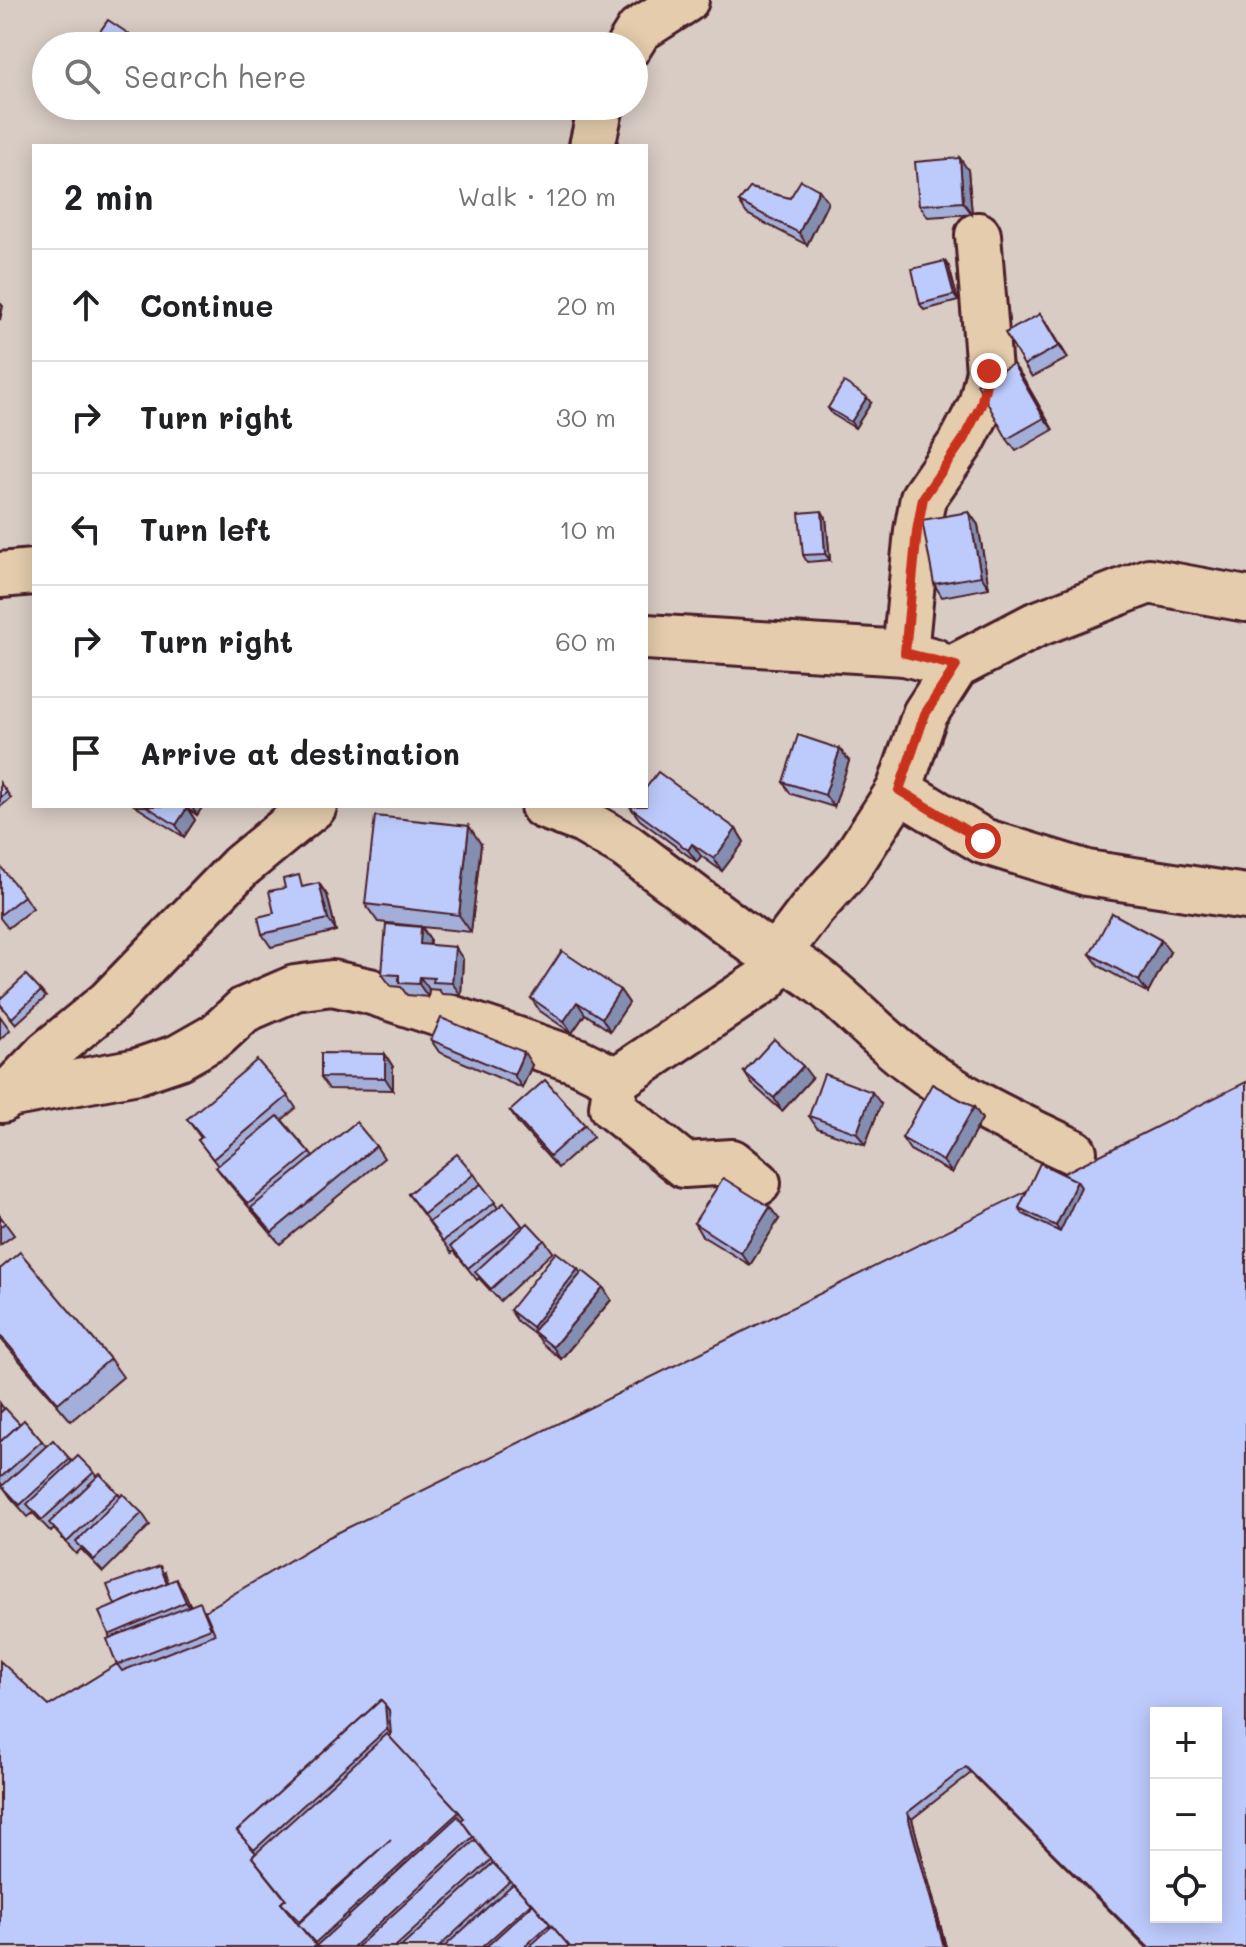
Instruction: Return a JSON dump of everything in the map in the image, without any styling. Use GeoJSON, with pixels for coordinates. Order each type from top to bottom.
{"type":"FeatureCollection","features":[{"type":"Feature","properties":{"kind":"street"},"geometry":{"type":"LineString","coordinates":[[638,32],[686,0]]}},
{"type":"Feature","properties":{"kind":"street"},"geometry":{"type":"LineString","coordinates":[[592,144],[598,120]]}},
{"type":"Feature","properties":{"kind":"street"},"geometry":{"type":"LineString","coordinates":[[905,653],[923,498],[963,440],[981,405],[989,371],[978,235]]}},
{"type":"Feature","properties":{"kind":"street"},"geometry":{"type":"LineString","coordinates":[[0,575],[32,572]]}},
{"type":"Feature","properties":{"kind":"street"},"geometry":{"type":"LineString","coordinates":[[758,1183],[732,1162],[684,1165],[612,1107],[616,1080],[766,979],[777,955],[847,870],[899,790],[925,714],[956,666],[1035,625],[1149,581],[1246,599]]}},
{"type":"Feature","properties":{"kind":"street"},"geometry":{"type":"LineString","coordinates":[[648,637],[905,653],[956,666]]}},
{"type":"Feature","properties":{"kind":"street"},"geometry":{"type":"LineString","coordinates":[[899,790],[983,841],[1087,873],[1246,897]]}},
{"type":"Feature","properties":{"kind":"street"},"geometry":{"type":"LineString","coordinates":[[4,1099],[47,1053],[109,1002],[241,866],[312,808]]}},
{"type":"Feature","properties":{"kind":"street"},"geometry":{"type":"LineString","coordinates":[[548,808],[583,821],[626,846],[756,944],[803,967],[911,1062],[967,1100],[1074,1152]]}},
{"type":"Feature","properties":{"kind":"street"},"geometry":{"type":"LineString","coordinates":[[4,1099],[138,1071],[179,1057],[216,1036],[244,1010],[295,988],[332,983],[369,991],[506,1036],[578,1061],[616,1080]]}},
{"type":"Feature","properties":{"kind":"building"},"geometry":{"type":"Polygon","coordinates":[[[108,20],[126,32],[100,32],[108,20]]]}},
{"type":"Feature","properties":{"kind":"building"},"geometry":{"type":"Polygon","coordinates":[[[960,158],[963,202],[919,205],[915,162],[960,158]]]}},
{"type":"Feature","properties":{"kind":"building"},"geometry":{"type":"Polygon","coordinates":[[[801,180],[819,190],[799,233],[739,202],[750,188],[790,198],[801,180]]]}},
{"type":"Feature","properties":{"kind":"building"},"geometry":{"type":"Polygon","coordinates":[[[945,261],[954,295],[920,304],[912,269],[945,261]]]}},
{"type":"Feature","properties":{"kind":"building"},"geometry":{"type":"Polygon","coordinates":[[[1040,314],[1059,346],[1024,365],[1005,333],[1040,314]]]}},
{"type":"Feature","properties":{"kind":"building"},"geometry":{"type":"Polygon","coordinates":[[[1013,364],[1044,418],[1007,439],[977,384],[1013,364]]]}},
{"type":"Feature","properties":{"kind":"building"},"geometry":{"type":"Polygon","coordinates":[[[844,382],[867,397],[851,422],[828,408],[844,382]]]}},
{"type":"Feature","properties":{"kind":"building"},"geometry":{"type":"Polygon","coordinates":[[[822,511],[825,554],[803,555],[799,513],[822,511]]]}},
{"type":"Feature","properties":{"kind":"building"},"geometry":{"type":"Polygon","coordinates":[[[969,512],[981,576],[934,584],[922,520],[969,512]]]}},
{"type":"Feature","properties":{"kind":"building"},"geometry":{"type":"Polygon","coordinates":[[[798,735],[840,749],[825,795],[783,782],[798,735]]]}},
{"type":"Feature","properties":{"kind":"building"},"geometry":{"type":"Polygon","coordinates":[[[658,772],[736,829],[714,859],[692,844],[688,850],[631,808],[648,808],[648,785],[658,772]]]}},
{"type":"Feature","properties":{"kind":"building"},"geometry":{"type":"Polygon","coordinates":[[[0,783],[7,792],[0,798],[0,783]]]}},
{"type":"Feature","properties":{"kind":"building"},"geometry":{"type":"Polygon","coordinates":[[[149,808],[187,808],[176,825],[149,808]]]}},
{"type":"Feature","properties":{"kind":"building"},"geometry":{"type":"Polygon","coordinates":[[[375,816],[469,826],[459,915],[365,904],[375,816]]]}},
{"type":"Feature","properties":{"kind":"building"},"geometry":{"type":"Polygon","coordinates":[[[0,866],[24,896],[0,915],[0,866]]]}},
{"type":"Feature","properties":{"kind":"building"},"geometry":{"type":"Polygon","coordinates":[[[299,875],[302,887],[319,883],[328,919],[262,934],[258,917],[274,913],[269,891],[285,888],[283,879],[299,875]]]}},
{"type":"Feature","properties":{"kind":"building"},"geometry":{"type":"Polygon","coordinates":[[[1112,913],[1161,940],[1139,981],[1090,954],[1112,913]]]}},
{"type":"Feature","properties":{"kind":"building"},"geometry":{"type":"Polygon","coordinates":[[[386,924],[421,927],[420,944],[455,947],[452,983],[433,982],[434,978],[420,977],[419,984],[399,983],[399,975],[382,974],[386,924]]]}},
{"type":"Feature","properties":{"kind":"building"},"geometry":{"type":"Polygon","coordinates":[[[562,951],[620,990],[602,1018],[577,1002],[564,1021],[531,998],[562,951]]]}},
{"type":"Feature","properties":{"kind":"building"},"geometry":{"type":"Polygon","coordinates":[[[26,975],[41,991],[12,1018],[0,1004],[0,999],[26,975]]]}},
{"type":"Feature","properties":{"kind":"building"},"geometry":{"type":"Polygon","coordinates":[[[441,1018],[524,1052],[514,1075],[431,1040],[441,1018]]]}},
{"type":"Feature","properties":{"kind":"building"},"geometry":{"type":"Polygon","coordinates":[[[774,1039],[803,1066],[774,1098],[744,1072],[774,1039]]]}},
{"type":"Feature","properties":{"kind":"building"},"geometry":{"type":"Polygon","coordinates":[[[321,1053],[385,1054],[385,1078],[321,1077],[321,1053]]]}},
{"type":"Feature","properties":{"kind":"building"},"geometry":{"type":"Polygon","coordinates":[[[257,1060],[288,1096],[213,1159],[198,1140],[202,1137],[187,1119],[257,1060]]]}},
{"type":"Feature","properties":{"kind":"building"},"geometry":{"type":"Polygon","coordinates":[[[824,1074],[872,1092],[857,1133],[809,1116],[824,1074]]]}},
{"type":"Feature","properties":{"kind":"building"},"geometry":{"type":"Polygon","coordinates":[[[545,1080],[585,1125],[550,1156],[510,1111],[545,1080]]]}},
{"type":"Feature","properties":{"kind":"building"},"geometry":{"type":"Polygon","coordinates":[[[1246,1082],[1246,1947],[1148,1947],[966,1767],[907,1813],[944,1947],[570,1947],[493,1863],[461,1820],[464,1818],[459,1812],[389,1737],[389,1710],[381,1700],[237,1831],[256,1853],[252,1857],[285,1899],[281,1903],[317,1947],[0,1947],[0,1661],[49,1706],[117,1664],[122,1671],[215,1634],[205,1611],[329,1537],[1027,1191],[1019,1208],[1023,1214],[1060,1232],[1081,1187],[1077,1181],[1062,1174],[1246,1082]]]}},
{"type":"Feature","properties":{"kind":"building"},"geometry":{"type":"Polygon","coordinates":[[[932,1084],[974,1107],[943,1161],[902,1138],[932,1084]]]}},
{"type":"Feature","properties":{"kind":"building"},"geometry":{"type":"Polygon","coordinates":[[[278,1116],[310,1153],[248,1204],[216,1167],[278,1116]]]}},
{"type":"Feature","properties":{"kind":"building"},"geometry":{"type":"Polygon","coordinates":[[[356,1122],[376,1146],[272,1232],[251,1208],[356,1122]]]}},
{"type":"Feature","properties":{"kind":"building"},"geometry":{"type":"Polygon","coordinates":[[[457,1154],[474,1174],[424,1214],[408,1194],[457,1154]]]}},
{"type":"Feature","properties":{"kind":"building"},"geometry":{"type":"Polygon","coordinates":[[[1040,1163],[1077,1181],[1056,1226],[1019,1208],[1040,1163]]]}},
{"type":"Feature","properties":{"kind":"building"},"geometry":{"type":"Polygon","coordinates":[[[723,1178],[770,1207],[741,1253],[694,1223],[723,1178]]]}},
{"type":"Feature","properties":{"kind":"building"},"geometry":{"type":"Polygon","coordinates":[[[481,1184],[495,1202],[443,1241],[429,1222],[481,1184]]]}},
{"type":"Feature","properties":{"kind":"building"},"geometry":{"type":"Polygon","coordinates":[[[504,1203],[522,1225],[468,1268],[451,1246],[504,1203]]]}},
{"type":"Feature","properties":{"kind":"building"},"geometry":{"type":"Polygon","coordinates":[[[528,1223],[544,1240],[491,1289],[475,1272],[528,1223]]]}},
{"type":"Feature","properties":{"kind":"building"},"geometry":{"type":"Polygon","coordinates":[[[20,1252],[110,1359],[58,1403],[0,1335],[0,1269],[20,1252]]]}},
{"type":"Feature","properties":{"kind":"building"},"geometry":{"type":"Polygon","coordinates":[[[556,1252],[578,1269],[532,1327],[510,1310],[556,1252]]]}},
{"type":"Feature","properties":{"kind":"building"},"geometry":{"type":"Polygon","coordinates":[[[583,1271],[603,1287],[553,1347],[533,1331],[583,1271]]]}},
{"type":"Feature","properties":{"kind":"building"},"geometry":{"type":"Polygon","coordinates":[[[5,1408],[20,1424],[0,1442],[0,1413],[5,1408]]]}},
{"type":"Feature","properties":{"kind":"building"},"geometry":{"type":"Polygon","coordinates":[[[24,1420],[42,1441],[0,1478],[0,1442],[24,1420]]]}},
{"type":"Feature","properties":{"kind":"building"},"geometry":{"type":"Polygon","coordinates":[[[53,1440],[70,1459],[20,1505],[2,1486],[53,1440]]]}},
{"type":"Feature","properties":{"kind":"building"},"geometry":{"type":"Polygon","coordinates":[[[78,1456],[94,1472],[42,1520],[27,1504],[78,1456]]]}},
{"type":"Feature","properties":{"kind":"building"},"geometry":{"type":"Polygon","coordinates":[[[100,1474],[118,1493],[67,1542],[49,1523],[100,1474]]]}},
{"type":"Feature","properties":{"kind":"building"},"geometry":{"type":"Polygon","coordinates":[[[123,1494],[142,1513],[94,1560],[76,1542],[123,1494]]]}},
{"type":"Feature","properties":{"kind":"building"},"geometry":{"type":"Polygon","coordinates":[[[160,1566],[167,1583],[115,1605],[107,1585],[160,1566]]]}},
{"type":"Feature","properties":{"kind":"building"},"geometry":{"type":"Polygon","coordinates":[[[176,1579],[186,1602],[109,1635],[99,1612],[176,1579]]]}},
{"type":"Feature","properties":{"kind":"building"},"geometry":{"type":"Polygon","coordinates":[[[200,1602],[211,1628],[117,1665],[107,1639],[200,1602]]]}},
{"type":"Feature","properties":{"kind":"building"},"geometry":{"type":"Polygon","coordinates":[[[381,1700],[385,1704],[387,1729],[254,1850],[237,1831],[381,1700]]]}},
{"type":"Feature","properties":{"kind":"building"},"geometry":{"type":"Polygon","coordinates":[[[387,1734],[459,1812],[315,1943],[298,1924],[391,1839],[299,1921],[281,1903],[286,1899],[252,1857],[387,1734]]]}},
{"type":"Feature","properties":{"kind":"building"},"geometry":{"type":"Polygon","coordinates":[[[458,1816],[473,1837],[353,1947],[316,1946],[458,1816]]]}},
{"type":"Feature","properties":{"kind":"building"},"geometry":{"type":"Polygon","coordinates":[[[475,1840],[491,1860],[395,1947],[357,1947],[475,1840]]]}},
{"type":"Feature","properties":{"kind":"building"},"geometry":{"type":"Polygon","coordinates":[[[493,1863],[510,1881],[439,1947],[401,1947],[493,1863]]]}},
{"type":"Feature","properties":{"kind":"building"},"geometry":{"type":"Polygon","coordinates":[[[513,1884],[531,1903],[482,1947],[444,1947],[513,1884]]]}},
{"type":"Feature","properties":{"kind":"building"},"geometry":{"type":"Polygon","coordinates":[[[533,1904],[550,1924],[524,1947],[486,1947],[533,1904]]]}},
{"type":"Feature","properties":{"kind":"building"},"geometry":{"type":"Polygon","coordinates":[[[552,1926],[569,1946],[529,1947],[552,1926]]]}},
{"type":"Feature","properties":{"kind":"route"},"geometry":{"type":"LineString","coordinates":[[983,841],[899,790],[925,714],[956,666],[905,653],[923,498],[963,440],[981,405],[989,371]]}}]}
